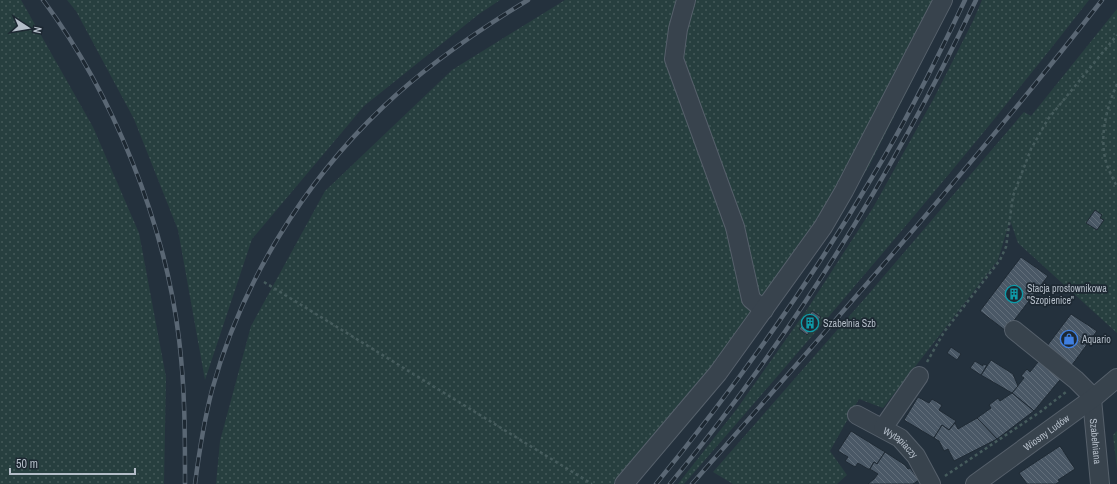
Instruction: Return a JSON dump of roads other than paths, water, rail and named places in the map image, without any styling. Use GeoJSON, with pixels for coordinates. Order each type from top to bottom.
{"type":"FeatureCollection","features":[{"type":"Feature","properties":{"kind":"street"},"geometry":{"type":"LineString","coordinates":[[686,0],[678,29],[674,59],[735,227],[751,299],[764,310]]}},
{"type":"Feature","properties":{"kind":"street"},"geometry":{"type":"LineString","coordinates":[[624,484],[718,373],[823,227],[844,191],[943,0]]}},
{"type":"Feature","properties":{"kind":"street"},"geometry":{"type":"LineString","coordinates":[[1014,330],[1078,382],[1092,399]]}},
{"type":"Feature","properties":{"kind":"street"},"geometry":{"type":"LineString","coordinates":[[883,428],[919,376]]}},
{"type":"Feature","properties":{"kind":"street","name":"Wiosny Ludów"},"geometry":{"type":"LineString","coordinates":[[975,484],[1092,399],[1117,378]]}},
{"type":"Feature","properties":{"kind":"street","name":"Szabelniana"},"geometry":{"type":"LineString","coordinates":[[1092,399],[1100,484]]}},
{"type":"Feature","properties":{"kind":"street","name":"Wytapiaczy"},"geometry":{"type":"LineString","coordinates":[[857,415],[900,438],[938,480]]}},
{"type":"Feature","properties":{"kind":"railway"},"geometry":{"type":"LineString","coordinates":[[43,0],[92,76],[113,118],[132,161],[162,250],[172,295],[181,357],[184,412],[185,484]]}},
{"type":"Feature","properties":{"kind":"railway"},"geometry":{"type":"LineString","coordinates":[[195,484],[200,449],[212,390],[224,351],[258,274],[278,237],[301,202],[327,168],[383,107],[417,77],[453,49],[528,0]]}},
{"type":"Feature","properties":{"kind":"railway"},"geometry":{"type":"LineString","coordinates":[[656,484],[743,372],[798,294],[850,215],[899,131],[965,0]]}},
{"type":"Feature","properties":{"kind":"railway"},"geometry":{"type":"LineString","coordinates":[[670,484],[715,428],[758,370],[838,251],[910,128],[944,65],[976,0]]}},
{"type":"Feature","properties":{"kind":"railway"},"geometry":{"type":"LineString","coordinates":[[692,484],[952,185],[1102,0]]}},
{"type":"Feature","properties":{"kind":"place","name":"Stacja prostownikowa \"Szopienice\""},"geometry":{"type":"Point","coordinates":[1014,294]}},
{"type":"Feature","properties":{"kind":"place","name":"Szabelnia Szb"},"geometry":{"type":"Point","coordinates":[810,323]}},
{"type":"Feature","properties":{"kind":"place","name":"Aquario"},"geometry":{"type":"Point","coordinates":[1069,339]}}]}
